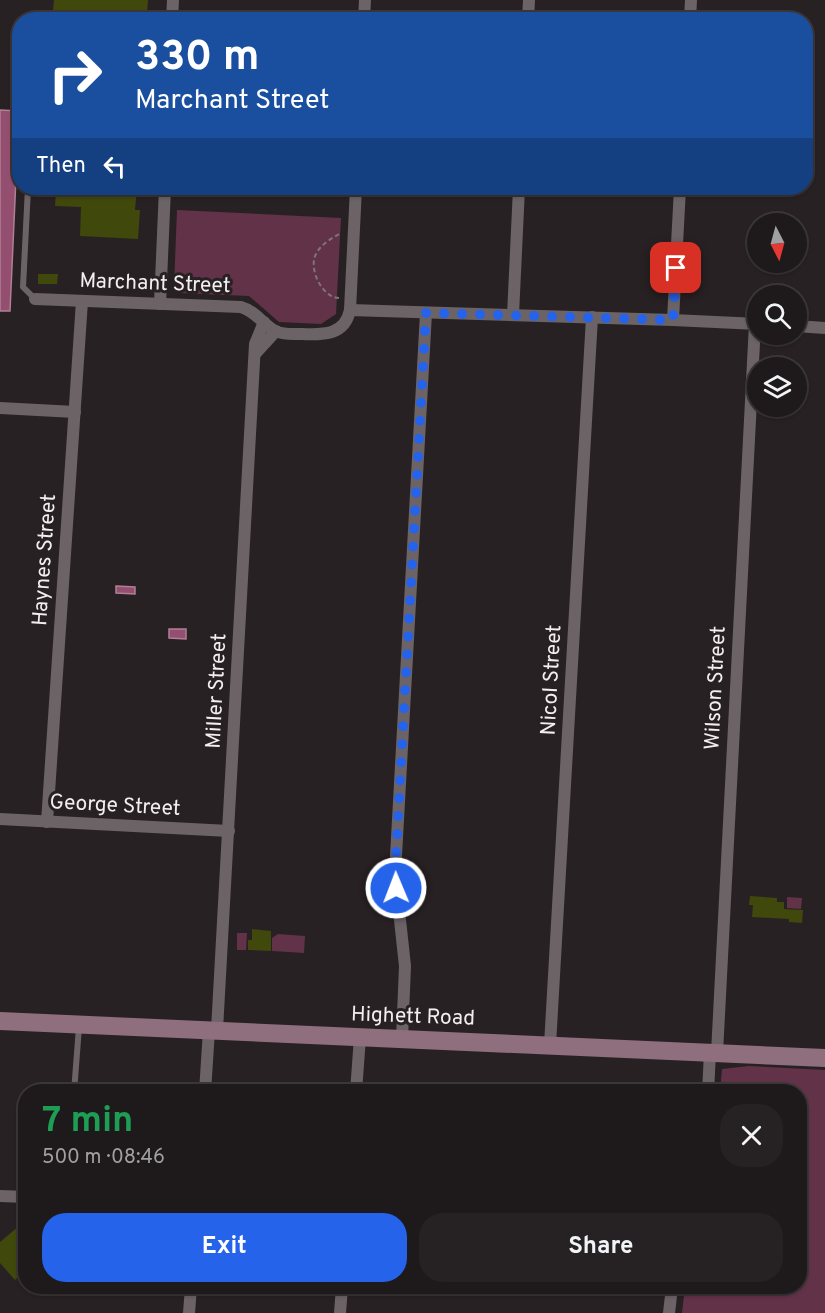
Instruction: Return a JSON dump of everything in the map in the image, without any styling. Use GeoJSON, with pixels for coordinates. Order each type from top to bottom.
{"type":"FeatureCollection","features":[{"type":"Feature","properties":{"kind":"street"},"geometry":{"type":"LineString","coordinates":[[160,304],[165,195]]}},
{"type":"Feature","properties":{"kind":"street"},"geometry":{"type":"LineString","coordinates":[[255,354],[276,331],[293,334],[330,333],[343,326],[351,304],[356,195]]}},
{"type":"Feature","properties":{"kind":"street"},"geometry":{"type":"LineString","coordinates":[[513,315],[519,195]]}},
{"type":"Feature","properties":{"kind":"street"},"geometry":{"type":"LineString","coordinates":[[673,320],[680,195]]}},
{"type":"Feature","properties":{"kind":"street","name":"Marchant Street"},"geometry":{"type":"LineString","coordinates":[[34,299],[241,307],[253,312],[276,331]]}},
{"type":"Feature","properties":{"kind":"street","name":"Haynes Street"},"geometry":{"type":"LineString","coordinates":[[47,822],[82,301]]}},
{"type":"Feature","properties":{"kind":"street"},"geometry":{"type":"LineString","coordinates":[[351,304],[426,313],[747,324]]}},
{"type":"Feature","properties":{"kind":"street"},"geometry":{"type":"LineString","coordinates":[[402,1039],[405,966],[395,874],[426,313]]}},
{"type":"Feature","properties":{"kind":"street","name":"Nicol Street"},"geometry":{"type":"LineString","coordinates":[[550,1045],[592,317]]}},
{"type":"Feature","properties":{"kind":"street","name":"Miller Street"},"geometry":{"type":"LineString","coordinates":[[206,1084],[213,1030],[229,831],[256,337],[264,322]]}},
{"type":"Feature","properties":{"kind":"street"},"geometry":{"type":"LineString","coordinates":[[807,327],[825,328]]}},
{"type":"Feature","properties":{"kind":"street","name":"Wilson Street"},"geometry":{"type":"LineString","coordinates":[[709,1084],[713,1053],[755,345]]}},
{"type":"Feature","properties":{"kind":"street"},"geometry":{"type":"LineString","coordinates":[[0,408],[75,412]]}},
{"type":"Feature","properties":{"kind":"street","name":"George Street"},"geometry":{"type":"LineString","coordinates":[[0,819],[229,831]]}},
{"type":"Feature","properties":{"kind":"street","name":"Highett Road"},"geometry":{"type":"LineString","coordinates":[[0,1021],[825,1058]]}},
{"type":"Feature","properties":{"kind":"street"},"geometry":{"type":"LineString","coordinates":[[357,1084],[360,1037]]}},
{"type":"Feature","properties":{"kind":"street"},"geometry":{"type":"LineString","coordinates":[[0,1196],[18,1197]]}},
{"type":"Feature","properties":{"kind":"street"},"geometry":{"type":"LineString","coordinates":[[189,1313],[190,1294]]}},
{"type":"Feature","properties":{"kind":"street"},"geometry":{"type":"LineString","coordinates":[[340,1313],[341,1294]]}},
{"type":"Feature","properties":{"kind":"street"},"geometry":{"type":"LineString","coordinates":[[669,1313],[671,1294]]}},
{"type":"Feature","properties":{"kind":"lane"},"geometry":{"type":"LineString","coordinates":[[28,195],[23,287],[34,299]]}},
{"type":"Feature","properties":{"kind":"lane"},"geometry":{"type":"LineString","coordinates":[[75,1084],[80,1024]]}},
{"type":"Feature","properties":{"kind":"path"},"geometry":{"type":"LineString","coordinates":[[342,233],[321,247],[315,255],[315,263],[317,278],[328,295],[351,304]]}},
{"type":"Feature","properties":{"kind":"shaded area"},"geometry":{"type":"Polygon","coordinates":[[[0,110],[12,111],[12,195],[15,195],[10,311],[0,311],[0,110]]]}},
{"type":"Feature","properties":{"kind":"shaded area"},"geometry":{"type":"Polygon","coordinates":[[[177,210],[341,218],[336,314],[321,324],[279,322],[249,296],[179,293],[174,287],[177,210]]]}},
{"type":"Feature","properties":{"kind":"shaded area"},"geometry":{"type":"Polygon","coordinates":[[[116,586],[135,587],[135,594],[116,593],[116,586]]]}},
{"type":"Feature","properties":{"kind":"shaded area"},"geometry":{"type":"Polygon","coordinates":[[[169,629],[186,629],[186,639],[169,638],[169,629]]]}},
{"type":"Feature","properties":{"kind":"shaded area"},"geometry":{"type":"Polygon","coordinates":[[[787,897],[802,898],[801,909],[787,908],[787,897]]]}},
{"type":"Feature","properties":{"kind":"shaded area"},"geometry":{"type":"Polygon","coordinates":[[[237,933],[247,933],[246,950],[237,950],[237,933]]]}},
{"type":"Feature","properties":{"kind":"shaded area"},"geometry":{"type":"Polygon","coordinates":[[[278,934],[305,936],[304,953],[272,951],[272,938],[278,934]]]}},
{"type":"Feature","properties":{"kind":"shaded area"},"geometry":{"type":"Polygon","coordinates":[[[749,1066],[825,1070],[825,1313],[682,1313],[684,1294],[807,1294],[807,1084],[721,1084],[722,1069],[749,1066]]]}},
{"type":"Feature","properties":{"kind":"building"},"geometry":{"type":"Polygon","coordinates":[[[54,0],[148,0],[147,12],[109,10],[109,12],[53,12],[54,0]]]}},
{"type":"Feature","properties":{"kind":"building"},"geometry":{"type":"Polygon","coordinates":[[[56,195],[136,195],[135,210],[140,210],[138,239],[80,236],[81,207],[55,206],[56,195]]]}},
{"type":"Feature","properties":{"kind":"building"},"geometry":{"type":"Polygon","coordinates":[[[38,274],[58,274],[57,284],[38,284],[38,274]]]}},
{"type":"Feature","properties":{"kind":"building"},"geometry":{"type":"Polygon","coordinates":[[[750,896],[777,898],[777,902],[784,902],[784,909],[803,910],[802,923],[789,922],[789,919],[752,917],[753,905],[749,905],[750,896]]]}},
{"type":"Feature","properties":{"kind":"building"},"geometry":{"type":"Polygon","coordinates":[[[252,929],[271,931],[271,951],[248,950],[248,940],[252,940],[252,929]]]}},
{"type":"Feature","properties":{"kind":"building"},"geometry":{"type":"Polygon","coordinates":[[[18,1227],[18,1277],[15,1280],[0,1263],[0,1242],[18,1227]]]}},
{"type":"Feature","properties":{"kind":"route"},"geometry":{"type":"LineString","coordinates":[[396,888],[426,313],[673,320],[676,268]]}}]}
